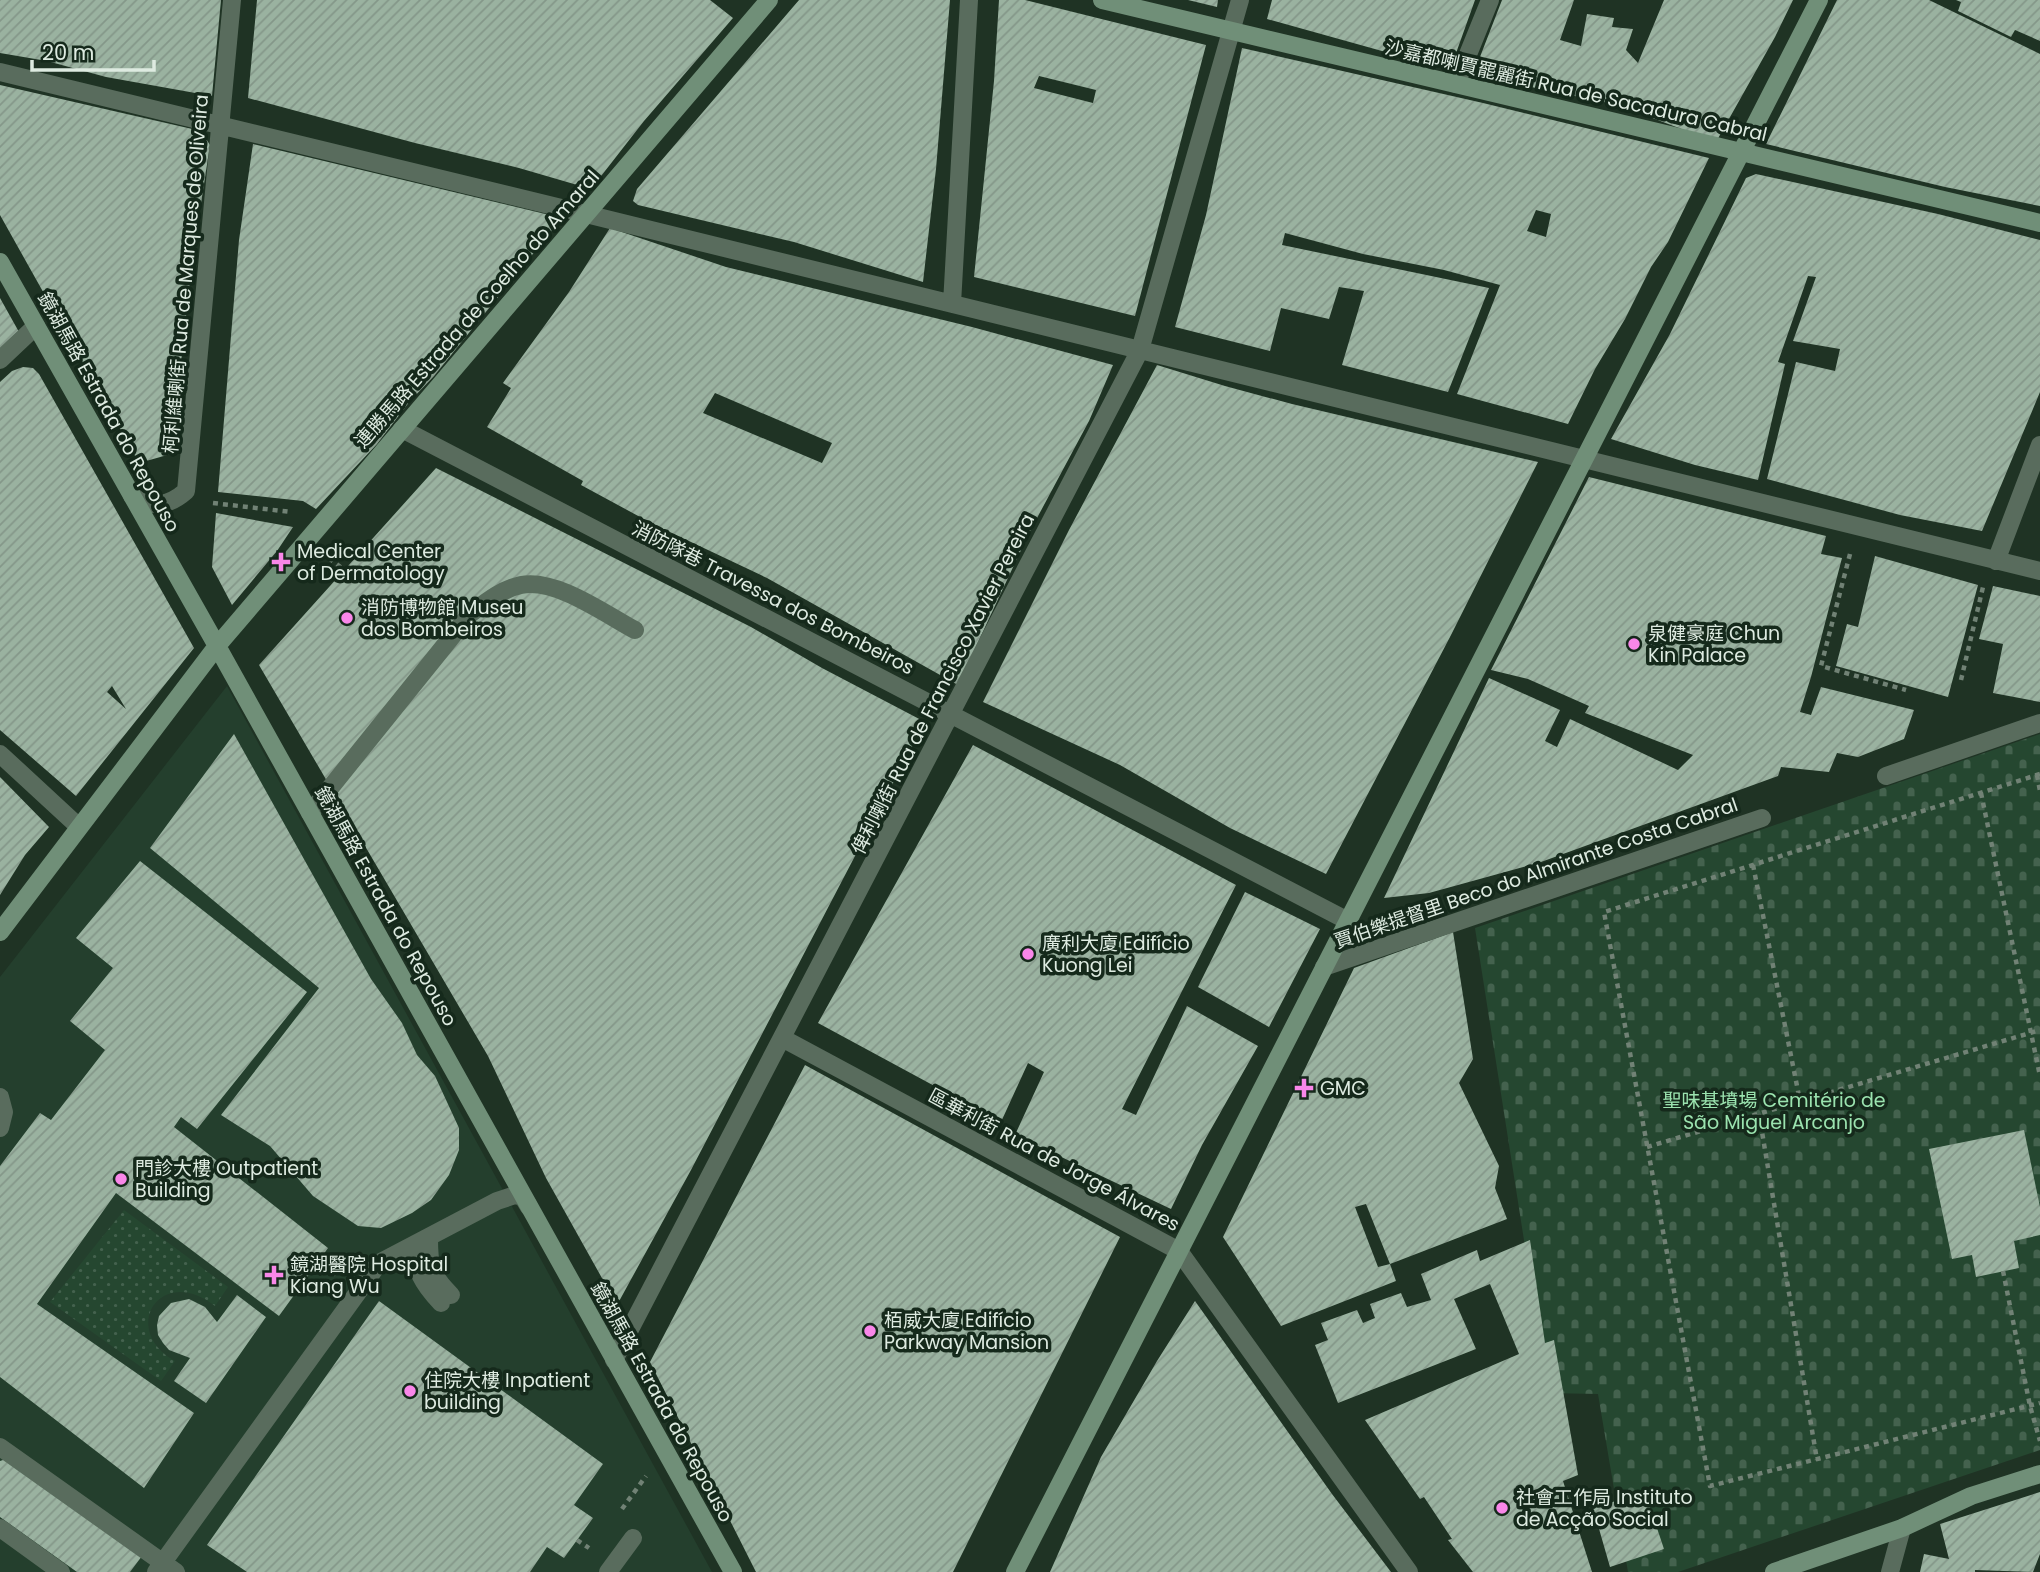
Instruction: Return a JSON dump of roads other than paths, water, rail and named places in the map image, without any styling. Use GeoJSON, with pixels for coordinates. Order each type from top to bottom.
{"type":"FeatureCollection","features":[{"type":"Feature","properties":{"kind":"street","name":"柯利維喇街 Rua de Marques de Oliveira"},"geometry":{"type":"LineString","coordinates":[[132,496],[142,503],[166,504],[186,491],[232,0]]}},
{"type":"Feature","properties":{"kind":"street","name":"連勝馬路 Estrada de Coelho do Amaral"},"geometry":{"type":"LineString","coordinates":[[0,932],[217,646],[769,0]]}},
{"type":"Feature","properties":{"kind":"street"},"geometry":{"type":"LineString","coordinates":[[952,304],[969,0]]}},
{"type":"Feature","properties":{"kind":"street","name":"沙嘉都喇賈罷麗街 Rua de Sacadura Cabral"},"geometry":{"type":"LineString","coordinates":[[1102,0],[2040,223]]}},
{"type":"Feature","properties":{"kind":"street","name":"俾利喇街 Rua de Francisco Xavier Pereira"},"geometry":{"type":"LineString","coordinates":[[614,1360],[1140,350],[1240,0]]}},
{"type":"Feature","properties":{"kind":"street"},"geometry":{"type":"LineString","coordinates":[[1456,84],[1490,0]]}},
{"type":"Feature","properties":{"kind":"street"},"geometry":{"type":"LineString","coordinates":[[1015,1572],[1819,0]]}},
{"type":"Feature","properties":{"kind":"street"},"geometry":{"type":"LineString","coordinates":[[0,72],[2040,571]]}},
{"type":"Feature","properties":{"kind":"street","name":"鏡湖馬路 Estrada do Repouso"},"geometry":{"type":"LineString","coordinates":[[0,262],[733,1572]]}},
{"type":"Feature","properties":{"kind":"street"},"geometry":{"type":"LineString","coordinates":[[0,360],[36,326]]}},
{"type":"Feature","properties":{"kind":"street","name":"消防隊巷 Travessa dos Bombeiros"},"geometry":{"type":"LineString","coordinates":[[402,429],[1348,921]]}},
{"type":"Feature","properties":{"kind":"street"},"geometry":{"type":"LineString","coordinates":[[1993,560],[2040,445]]}},
{"type":"Feature","properties":{"kind":"street"},"geometry":{"type":"LineString","coordinates":[[310,813],[470,614],[494,596],[521,585],[543,584],[562,591],[635,630]]}},
{"type":"Feature","properties":{"kind":"street"},"geometry":{"type":"LineString","coordinates":[[1886,776],[2040,723]]}},
{"type":"Feature","properties":{"kind":"street"},"geometry":{"type":"LineString","coordinates":[[0,754],[79,827]]}},
{"type":"Feature","properties":{"kind":"street","name":"賈伯樂提督里 Beco do Almirante Costa Cabral"},"geometry":{"type":"LineString","coordinates":[[1324,967],[1762,818]]}},
{"type":"Feature","properties":{"kind":"street","name":"區華利街 Rua de Jorge Álvares"},"geometry":{"type":"LineString","coordinates":[[782,1038],[1179,1251],[1409,1572]]}},
{"type":"Feature","properties":{"kind":"street"},"geometry":{"type":"LineString","coordinates":[[0,1097],[4,1112],[0,1128]]}},
{"type":"Feature","properties":{"kind":"street"},"geometry":{"type":"LineString","coordinates":[[0,1447],[165,1569],[379,1263],[497,1200],[512,1187],[513,1179],[506,1165]]}},
{"type":"Feature","properties":{"kind":"street"},"geometry":{"type":"LineString","coordinates":[[497,1200],[515,1195],[523,1197],[532,1211]]}},
{"type":"Feature","properties":{"kind":"street"},"geometry":{"type":"LineString","coordinates":[[423,1240],[414,1256],[419,1273],[426,1287],[446,1299]]}},
{"type":"Feature","properties":{"kind":"street"},"geometry":{"type":"LineString","coordinates":[[1774,1572],[1902,1528],[1971,1496],[2040,1474]]}},
{"type":"Feature","properties":{"kind":"street"},"geometry":{"type":"LineString","coordinates":[[0,1528],[61,1572]]}},
{"type":"Feature","properties":{"kind":"street"},"geometry":{"type":"LineString","coordinates":[[1890,1572],[1902,1528]]}},
{"type":"Feature","properties":{"kind":"street"},"geometry":{"type":"LineString","coordinates":[[608,1572],[633,1538]]}},
{"type":"Feature","properties":{"kind":"place","name":"Medical Center of Dermatology"},"geometry":{"type":"Point","coordinates":[281,562]}},
{"type":"Feature","properties":{"kind":"place","name":"消防博物館 Museu dos Bombeiros"},"geometry":{"type":"Point","coordinates":[347,618]}},
{"type":"Feature","properties":{"kind":"place","name":"泉健豪庭 Chun Kin Palace"},"geometry":{"type":"Point","coordinates":[1634,644]}},
{"type":"Feature","properties":{"kind":"place","name":"廣利大廈 Edifício Kuong Lei"},"geometry":{"type":"Point","coordinates":[1028,954]}},
{"type":"Feature","properties":{"kind":"place","name":"GMC"},"geometry":{"type":"Point","coordinates":[1304,1088]}},
{"type":"Feature","properties":{"kind":"place","name":"門診大樓 Outpatient Building"},"geometry":{"type":"Point","coordinates":[121,1179]}},
{"type":"Feature","properties":{"kind":"place","name":"鏡湖醫院 Hospital Kiang Wu"},"geometry":{"type":"Point","coordinates":[274,1275]}},
{"type":"Feature","properties":{"kind":"place","name":"栢威大廈 Edifício Parkway Mansion"},"geometry":{"type":"Point","coordinates":[870,1331]}},
{"type":"Feature","properties":{"kind":"place","name":"住院大樓 Inpatient building"},"geometry":{"type":"Point","coordinates":[410,1391]}},
{"type":"Feature","properties":{"kind":"place","name":"社會工作局 Instituto de Acção Social"},"geometry":{"type":"Point","coordinates":[1502,1508]}},
{"type":"Feature","properties":{"kind":"park label","name":"聖味基墳場 Cemitério de São Miguel Arcanjo"},"geometry":{"type":"Point","coordinates":[1774,1111]}}]}
